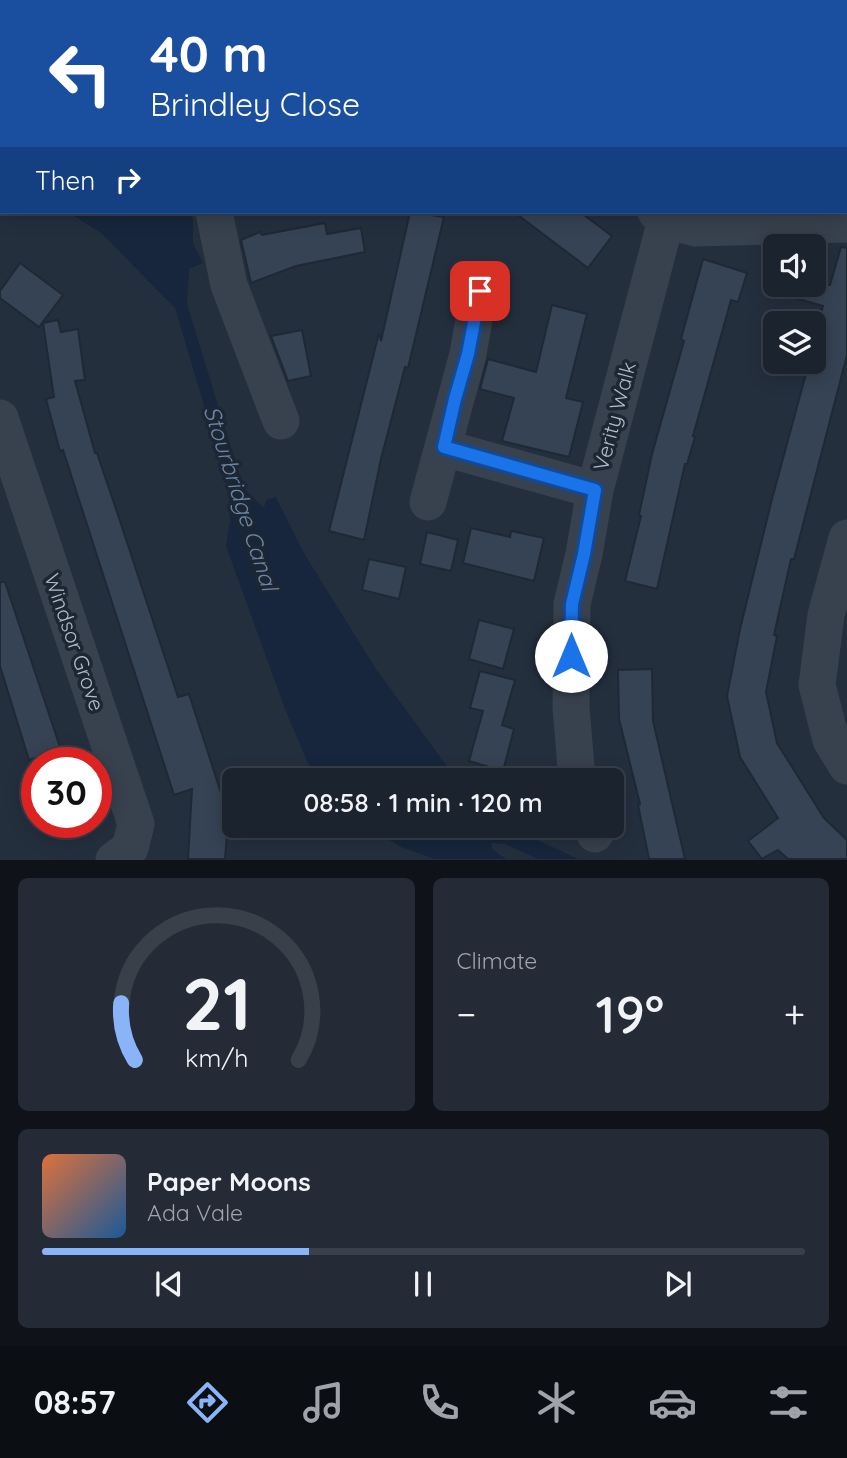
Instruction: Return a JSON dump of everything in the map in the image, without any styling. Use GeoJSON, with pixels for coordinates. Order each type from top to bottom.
{"type":"FeatureCollection","features":[{"type":"Feature","properties":{"kind":"street"},"geometry":{"type":"LineString","coordinates":[[214,214],[229,285],[281,421]]}},
{"type":"Feature","properties":{"kind":"street"},"geometry":{"type":"LineString","coordinates":[[661,216],[696,228],[847,224]]}},
{"type":"Feature","properties":{"kind":"street","name":"Verity Walk"},"geometry":{"type":"LineString","coordinates":[[576,768],[571,707],[572,604],[595,490],[661,216]]}},
{"type":"Feature","properties":{"kind":"street"},"geometry":{"type":"LineString","coordinates":[[428,502],[468,354],[480,291]]}},
{"type":"Feature","properties":{"kind":"street","name":"Windsor Grove"},"geometry":{"type":"LineString","coordinates":[[0,418],[136,824],[130,848],[114,859]]}},
{"type":"Feature","properties":{"kind":"street"},"geometry":{"type":"LineString","coordinates":[[444,447],[595,490]]}},
{"type":"Feature","properties":{"kind":"street"},"geometry":{"type":"LineString","coordinates":[[847,538],[826,615],[817,685],[831,740],[847,766]]}},
{"type":"Feature","properties":{"kind":"water","name":"Stourbridge Canal"},"geometry":{"type":"Polygon","coordinates":[[[71,214],[189,214],[193,219],[193,243],[203,263],[189,269],[187,304],[243,487],[264,508],[266,500],[276,497],[305,555],[376,669],[448,768],[312,768],[308,763],[285,709],[226,546],[230,521],[229,489],[175,308],[101,233],[71,214]]]}},
{"type":"Feature","properties":{"kind":"water"},"geometry":{"type":"Polygon","coordinates":[[[386,838],[533,838],[578,859],[538,859],[505,844],[491,843],[492,849],[506,859],[435,859],[401,847],[386,838]]]}},
{"type":"Feature","properties":{"kind":"building"},"geometry":{"type":"Polygon","coordinates":[[[410,214],[444,217],[408,368],[405,367],[381,459],[364,540],[329,531],[379,333],[381,341],[410,214]]]}},
{"type":"Feature","properties":{"kind":"building"},"geometry":{"type":"Polygon","coordinates":[[[517,214],[583,214],[612,236],[588,268],[517,214]]]}},
{"type":"Feature","properties":{"kind":"building"},"geometry":{"type":"Polygon","coordinates":[[[325,223],[327,234],[361,228],[365,252],[296,266],[251,283],[241,240],[260,232],[262,235],[325,223]]]}},
{"type":"Feature","properties":{"kind":"building"},"geometry":{"type":"Polygon","coordinates":[[[841,247],[847,248],[847,355],[794,559],[791,559],[774,635],[777,636],[766,692],[777,743],[824,818],[847,840],[847,859],[788,859],[778,850],[762,859],[748,841],[778,818],[740,757],[727,696],[740,629],[806,374],[826,374],[826,311],[822,311],[823,306],[792,297],[826,297],[826,285],[830,285],[841,247]]]}},
{"type":"Feature","properties":{"kind":"building"},"geometry":{"type":"Polygon","coordinates":[[[703,259],[747,273],[738,302],[731,300],[693,436],[695,437],[685,464],[657,589],[625,581],[641,516],[639,515],[652,454],[684,341],[681,339],[703,259]]]}},
{"type":"Feature","properties":{"kind":"building"},"geometry":{"type":"Polygon","coordinates":[[[20,263],[63,295],[39,327],[0,298],[0,291],[20,263]]]}},
{"type":"Feature","properties":{"kind":"building"},"geometry":{"type":"Polygon","coordinates":[[[552,305],[587,314],[566,398],[583,402],[569,457],[502,441],[514,398],[480,389],[488,359],[536,372],[552,305]]]}},
{"type":"Feature","properties":{"kind":"building"},"geometry":{"type":"Polygon","coordinates":[[[58,320],[61,332],[78,329],[85,380],[75,381],[95,453],[178,697],[189,694],[222,796],[222,838],[227,838],[225,859],[188,859],[192,789],[174,795],[63,450],[60,451],[46,399],[54,397],[43,323],[58,320]]]}},
{"type":"Feature","properties":{"kind":"building"},"geometry":{"type":"Polygon","coordinates":[[[302,330],[311,376],[288,381],[271,336],[302,330]]]}},
{"type":"Feature","properties":{"kind":"building"},"geometry":{"type":"Polygon","coordinates":[[[471,528],[510,537],[511,531],[544,538],[534,581],[463,563],[471,528]]]}},
{"type":"Feature","properties":{"kind":"building"},"geometry":{"type":"Polygon","coordinates":[[[427,532],[458,540],[451,571],[420,564],[427,532]]]}},
{"type":"Feature","properties":{"kind":"building"},"geometry":{"type":"Polygon","coordinates":[[[369,559],[406,567],[399,599],[362,590],[369,559]]]}},
{"type":"Feature","properties":{"kind":"building"},"geometry":{"type":"Polygon","coordinates":[[[0,582],[5,582],[60,747],[25,747],[0,666],[0,582]]]}},
{"type":"Feature","properties":{"kind":"building"},"geometry":{"type":"Polygon","coordinates":[[[479,620],[514,629],[503,669],[469,659],[479,620]]]}},
{"type":"Feature","properties":{"kind":"building"},"geometry":{"type":"Polygon","coordinates":[[[652,669],[653,721],[685,859],[649,859],[638,805],[640,804],[619,719],[618,670],[652,669]]]}},
{"type":"Feature","properties":{"kind":"building"},"geometry":{"type":"Polygon","coordinates":[[[480,671],[515,680],[502,725],[514,729],[504,768],[493,768],[469,761],[483,711],[470,708],[480,671]]]}},
{"type":"Feature","properties":{"kind":"route"},"geometry":{"type":"LineString","coordinates":[[480,291],[468,354],[444,447],[595,490],[572,604],[571,656]]}}]}
